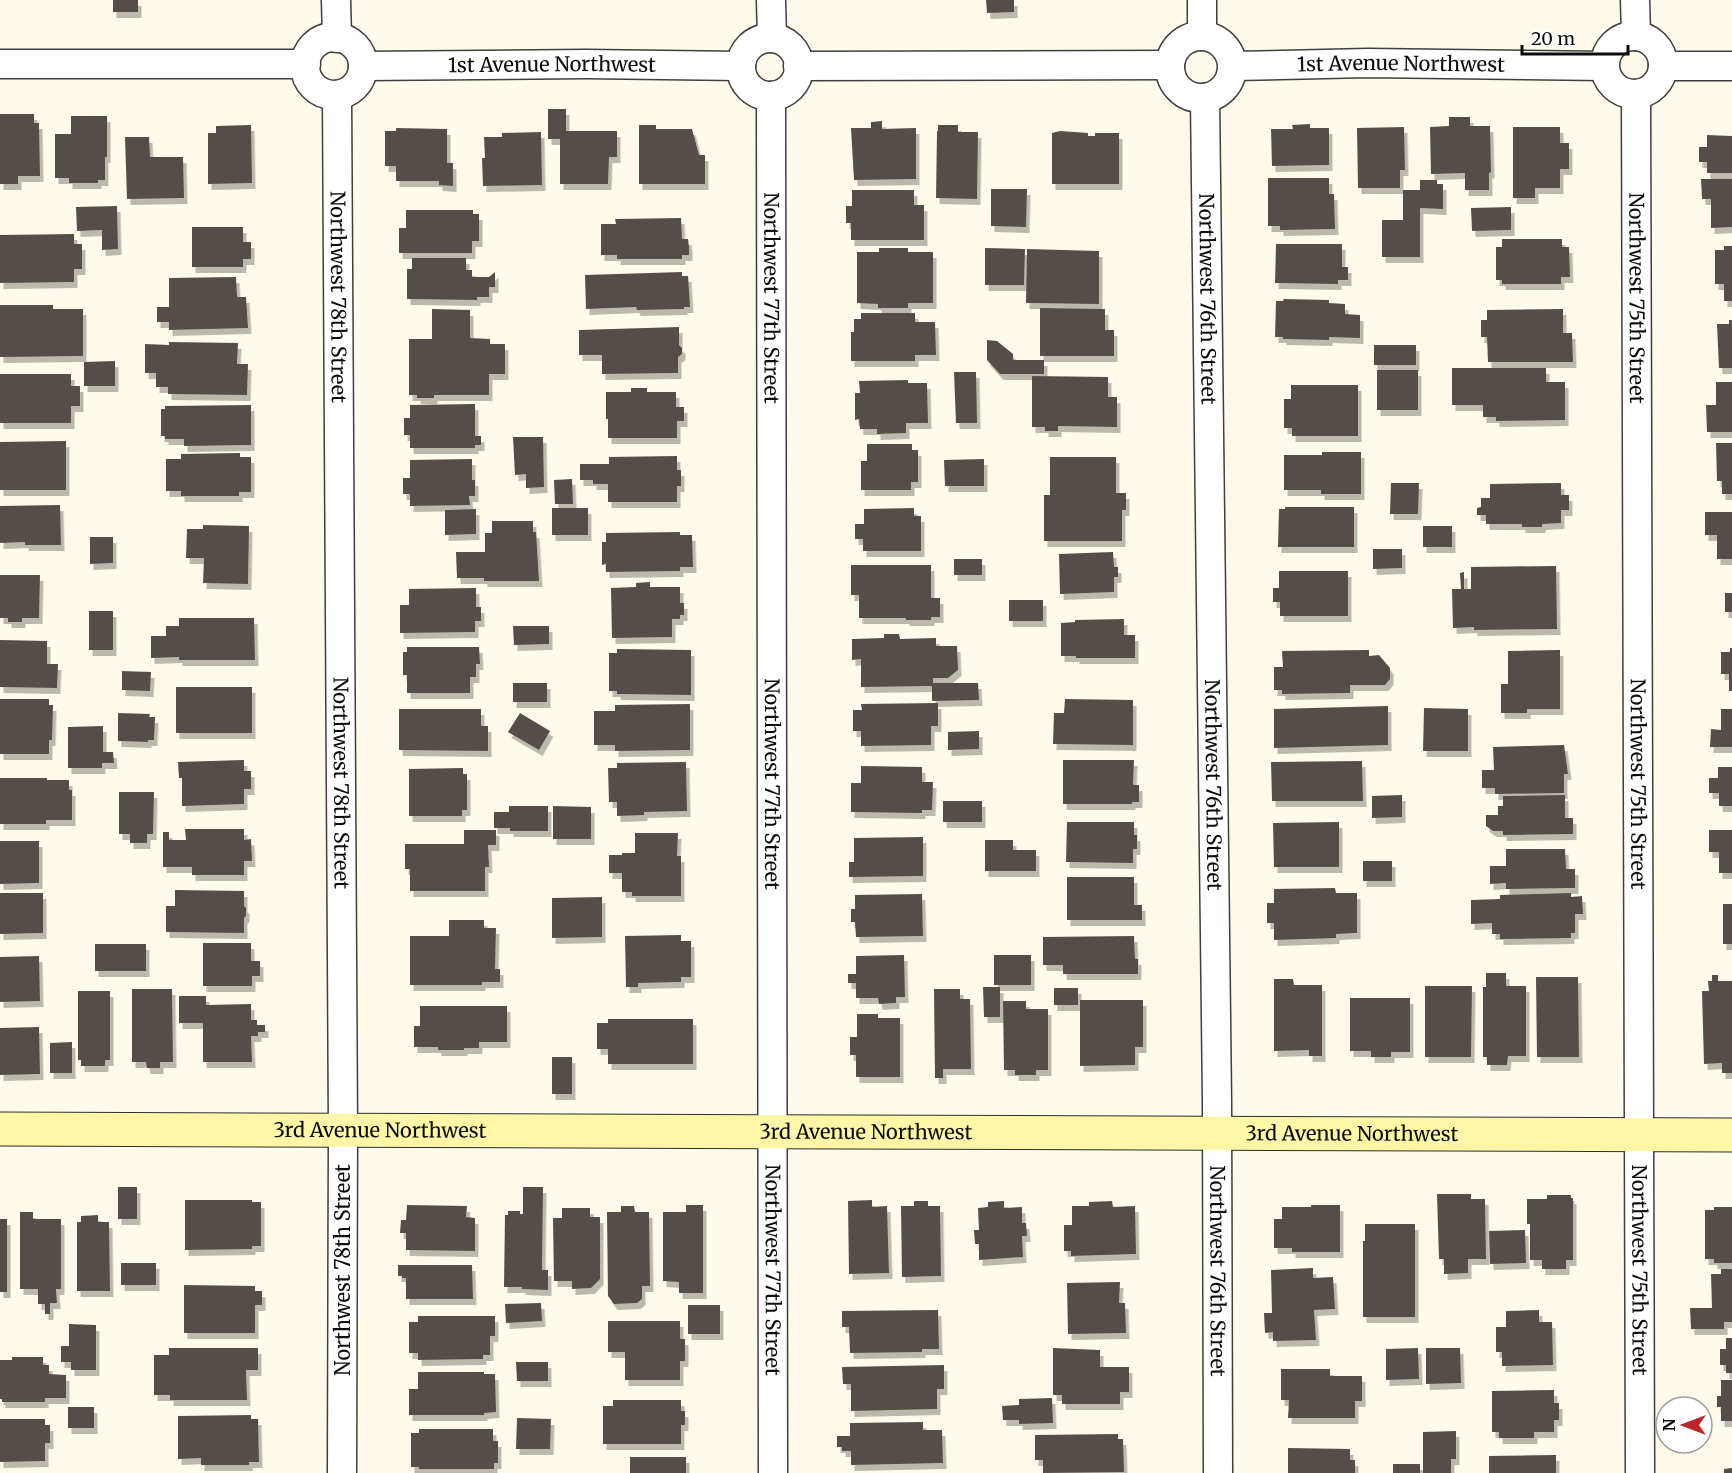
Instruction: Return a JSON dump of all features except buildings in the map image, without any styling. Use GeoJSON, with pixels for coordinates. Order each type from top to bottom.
{"type":"FeatureCollection","features":[{"type":"Feature","properties":{"kind":"street"},"geometry":{"type":"LineString","coordinates":[[336,0],[337,38]]}},
{"type":"Feature","properties":{"kind":"street"},"geometry":{"type":"LineString","coordinates":[[771,0],[772,38]]}},
{"type":"Feature","properties":{"kind":"street"},"geometry":{"type":"LineString","coordinates":[[1202,0],[1202,36]]}},
{"type":"Feature","properties":{"kind":"street"},"geometry":{"type":"LineString","coordinates":[[1635,0],[1636,36]]}},
{"type":"Feature","properties":{"kind":"street"},"geometry":{"type":"LineString","coordinates":[[1202,36],[1216,40],[1224,46],[1233,66],[1226,86],[1218,94],[1198,99],[1178,90],[1173,82],[1170,65],[1173,52],[1179,44],[1187,38],[1202,36]]}},
{"type":"Feature","properties":{"kind":"street"},"geometry":{"type":"LineString","coordinates":[[1636,36],[1648,39],[1655,45],[1661,54],[1663,66],[1662,74],[1650,90],[1630,95],[1620,92],[1612,85],[1607,78],[1604,60],[1613,44],[1621,38],[1636,36]]}},
{"type":"Feature","properties":{"kind":"street"},"geometry":{"type":"LineString","coordinates":[[337,38],[350,42],[357,48],[362,56],[362,76],[350,91],[331,96],[321,93],[314,87],[305,70],[309,52],[315,44],[323,39],[337,38]]}},
{"type":"Feature","properties":{"kind":"street"},"geometry":{"type":"LineString","coordinates":[[772,38],[789,45],[795,53],[798,72],[789,89],[771,96],[761,95],[746,84],[742,75],[742,57],[754,43],[772,38]]}},
{"type":"Feature","properties":{"kind":"street","name":"1st Avenue Northwest"},"geometry":{"type":"LineString","coordinates":[[1233,66],[1368,63],[1604,66]]}},
{"type":"Feature","properties":{"kind":"street"},"geometry":{"type":"LineString","coordinates":[[0,64],[306,64]]}},
{"type":"Feature","properties":{"kind":"street","name":"1st Avenue Northwest"},"geometry":{"type":"LineString","coordinates":[[363,66],[574,64],[741,66]]}},
{"type":"Feature","properties":{"kind":"street"},"geometry":{"type":"LineString","coordinates":[[798,66],[1170,65]]}},
{"type":"Feature","properties":{"kind":"street"},"geometry":{"type":"LineString","coordinates":[[1663,66],[1732,66]]}},
{"type":"Feature","properties":{"kind":"street","name":"Northwest 75th Street"},"geometry":{"type":"LineString","coordinates":[[1636,94],[1640,1473]]}},
{"type":"Feature","properties":{"kind":"street","name":"Northwest 78th Street"},"geometry":{"type":"LineString","coordinates":[[337,95],[343,1130],[342,1473]]}},
{"type":"Feature","properties":{"kind":"street","name":"Northwest 77th Street"},"geometry":{"type":"LineString","coordinates":[[771,96],[773,1473]]}},
{"type":"Feature","properties":{"kind":"street","name":"Northwest 76th Street"},"geometry":{"type":"LineString","coordinates":[[1205,98],[1217,1132],[1218,1473]]}},
{"type":"Feature","properties":{"kind":"street","name":"3rd Avenue Northwest"},"geometry":{"type":"LineString","coordinates":[[0,1129],[1732,1135]]}}]}
